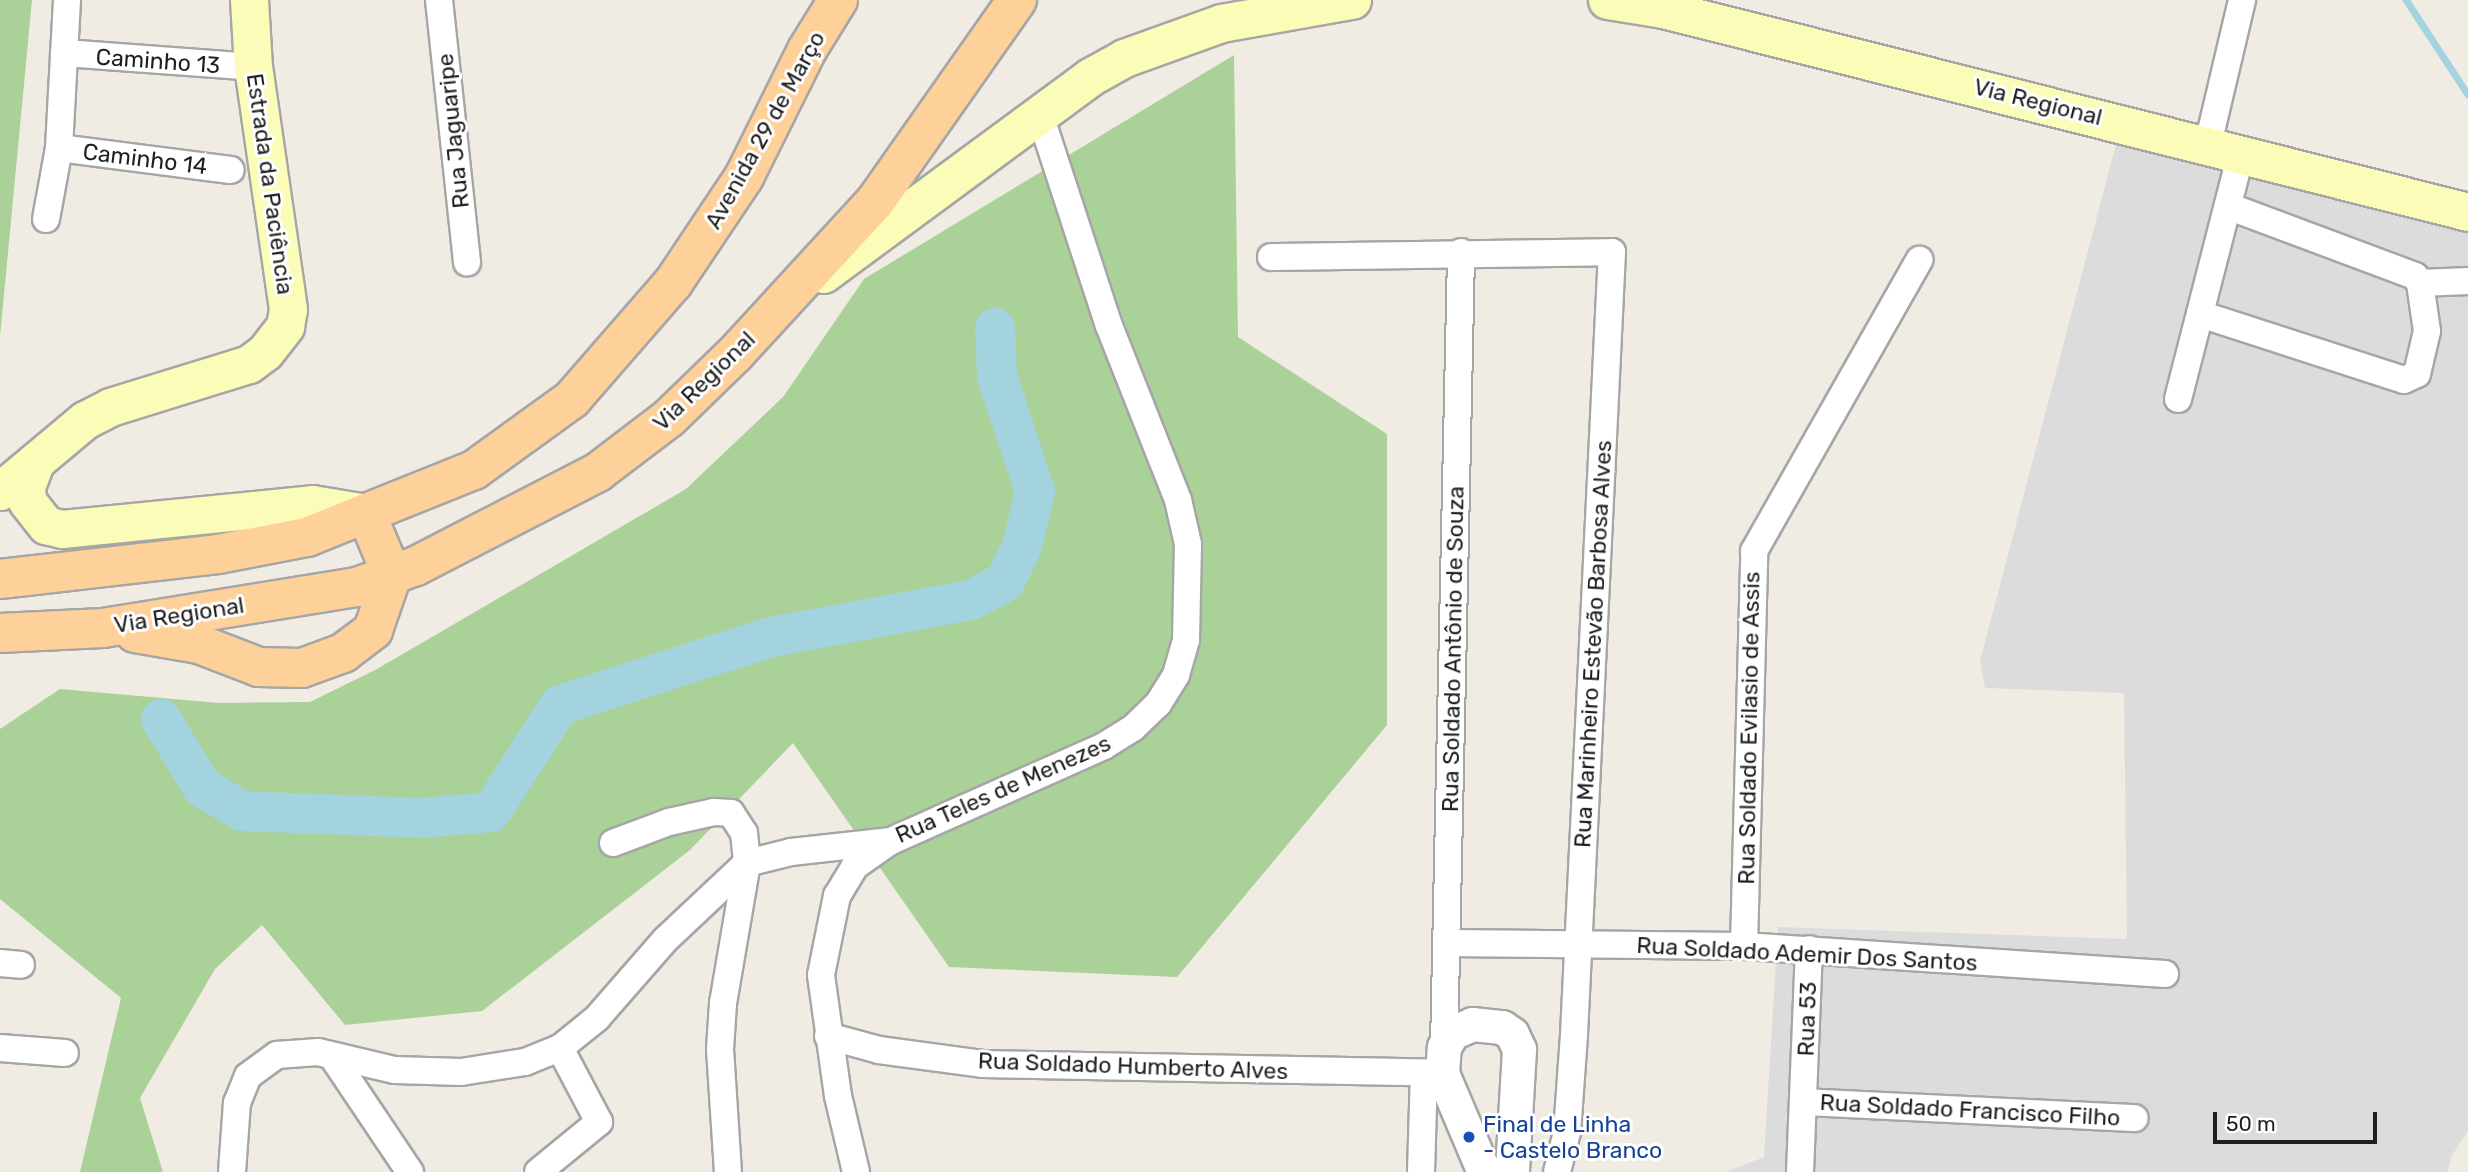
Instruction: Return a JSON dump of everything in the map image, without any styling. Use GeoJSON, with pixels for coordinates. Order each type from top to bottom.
{"type":"FeatureCollection","features":[{"type":"Feature","properties":{"kind":"main road","name":"Estrada da Paciência"},"geometry":{"type":"LineString","coordinates":[[0,491],[62,438],[110,407],[249,364],[265,352],[285,326],[288,309],[253,67],[248,0]]}},
{"type":"Feature","properties":{"kind":"main road","name":"Avenida 29 de Março"},"geometry":{"type":"LineString","coordinates":[[366,513],[474,470],[572,399],[710,232],[838,0]]}},
{"type":"Feature","properties":{"kind":"main road"},"geometry":{"type":"LineString","coordinates":[[775,311],[875,202],[1017,0]]}},
{"type":"Feature","properties":{"kind":"main road","name":"Via Regional"},"geometry":{"type":"LineString","coordinates":[[0,633],[103,628],[357,587],[393,575],[598,472],[670,418],[775,311],[1090,77],[1162,41],[1221,23],[1352,0]]}},
{"type":"Feature","properties":{"kind":"main road","name":"Via Regional"},"geometry":{"type":"LineString","coordinates":[[1606,0],[1663,9],[2225,148],[2468,212]]}},
{"type":"Feature","properties":{"kind":"main road"},"geometry":{"type":"LineString","coordinates":[[35,463],[26,486],[27,501],[46,525],[62,529],[313,504],[366,513]]}},
{"type":"Feature","properties":{"kind":"main road"},"geometry":{"type":"LineString","coordinates":[[103,628],[199,644],[259,667],[302,668],[343,653],[373,630],[393,575],[366,513]]}},
{"type":"Feature","properties":{"kind":"main road"},"geometry":{"type":"LineString","coordinates":[[0,579],[218,554],[307,537],[366,513]]}},
{"type":"Feature","properties":{"kind":"street"},"geometry":{"type":"LineString","coordinates":[[46,219],[59,148],[67,0]]}},
{"type":"Feature","properties":{"kind":"street","name":"Rua Jaguaripe"},"geometry":{"type":"LineString","coordinates":[[439,0],[467,262]]}},
{"type":"Feature","properties":{"kind":"street"},"geometry":{"type":"LineString","coordinates":[[2178,399],[2228,206],[2225,148],[2242,0]]}},
{"type":"Feature","properties":{"kind":"street","name":"Caminho 13"},"geometry":{"type":"LineString","coordinates":[[64,53],[253,67]]}},
{"type":"Feature","properties":{"kind":"street","name":"Rua Teles de Menezes"},"geometry":{"type":"LineString","coordinates":[[232,1172],[237,1103],[247,1076],[277,1055],[318,1052],[395,1070],[461,1072],[525,1062],[560,1048],[597,1018],[666,940],[747,863],[791,852],[891,841],[1104,746],[1133,728],[1158,704],[1176,675],[1186,640],[1188,544],[1178,500],[1109,326],[1040,115]]}},
{"type":"Feature","properties":{"kind":"street","name":"Caminho 14"},"geometry":{"type":"LineString","coordinates":[[59,148],[231,170]]}},
{"type":"Feature","properties":{"kind":"street"},"geometry":{"type":"LineString","coordinates":[[2200,314],[2404,380],[2417,374],[2427,331],[2420,283],[2407,271],[2228,206]]}},
{"type":"Feature","properties":{"kind":"street"},"geometry":{"type":"LineString","coordinates":[[1271,257],[1461,252]]}},
{"type":"Feature","properties":{"kind":"street","name":"Rua Marinheiro Estevão Barbosa Alves"},"geometry":{"type":"LineString","coordinates":[[1461,252],[1612,253],[1574,1035],[1567,1132],[1557,1172]]}},
{"type":"Feature","properties":{"kind":"street","name":"Rua Soldado Antônio de Souza"},"geometry":{"type":"LineString","coordinates":[[1421,1172],[1436,1065],[1448,943],[1461,252]]}},
{"type":"Feature","properties":{"kind":"street","name":"Rua Soldado Evilasio de Assis"},"geometry":{"type":"LineString","coordinates":[[1744,946],[1754,551],[1919,260]]}},
{"type":"Feature","properties":{"kind":"street"},"geometry":{"type":"LineString","coordinates":[[2420,283],[2468,281]]}},
{"type":"Feature","properties":{"kind":"street"},"geometry":{"type":"LineString","coordinates":[[613,843],[698,815],[731,813],[744,833],[747,863],[723,1003],[720,1049],[728,1172]]}},
{"type":"Feature","properties":{"kind":"street"},"geometry":{"type":"LineString","coordinates":[[856,1172],[828,1036],[821,975],[837,896],[862,859],[891,841]]}},
{"type":"Feature","properties":{"kind":"street","name":"Rua Soldado Ademir Dos Santos"},"geometry":{"type":"LineString","coordinates":[[1448,943],[1744,946],[2165,974]]}},
{"type":"Feature","properties":{"kind":"street","name":"Rua 53"},"geometry":{"type":"LineString","coordinates":[[1800,1172],[1809,949]]}},
{"type":"Feature","properties":{"kind":"street"},"geometry":{"type":"LineString","coordinates":[[1484,1172],[1436,1065],[1461,1026],[1472,1024],[1502,1027],[1512,1034],[1521,1067],[1512,1172]]}},
{"type":"Feature","properties":{"kind":"street","name":"Rua Soldado Humberto Alves"},"geometry":{"type":"LineString","coordinates":[[828,1036],[879,1050],[982,1063],[1436,1065]]}},
{"type":"Feature","properties":{"kind":"street"},"geometry":{"type":"LineString","coordinates":[[0,1048],[65,1053]]}},
{"type":"Feature","properties":{"kind":"street"},"geometry":{"type":"LineString","coordinates":[[538,1172],[598,1125],[598,1117],[560,1048]]}},
{"type":"Feature","properties":{"kind":"street"},"geometry":{"type":"LineString","coordinates":[[332,1056],[410,1172]]}},
{"type":"Feature","properties":{"kind":"street","name":"Rua Soldado Francisco Filho"},"geometry":{"type":"LineString","coordinates":[[1804,1102],[2135,1118]]}},
{"type":"Feature","properties":{"kind":"shaded area"},"geometry":{"type":"Polygon","coordinates":[[[2125,110],[2468,199],[2468,1131],[2451,1157],[2448,1172],[1726,1172],[1764,1157],[1778,927],[2127,939],[2124,693],[1985,688],[1980,661],[2125,110]]]}},
{"type":"Feature","properties":{"kind":"green space"},"geometry":{"type":"Polygon","coordinates":[[[0,0],[32,0],[0,337],[0,0]]]}},
{"type":"Feature","properties":{"kind":"green space"},"geometry":{"type":"Polygon","coordinates":[[[1234,55],[1238,337],[1387,434],[1387,725],[1177,977],[949,967],[793,743],[690,850],[482,1011],[345,1025],[262,925],[215,969],[140,1098],[163,1172],[80,1172],[121,998],[0,899],[0,729],[60,689],[219,703],[310,702],[377,669],[686,489],[783,397],[864,279],[1234,55]]]}},
{"type":"Feature","properties":{"kind":"waterway"},"geometry":{"type":"LineString","coordinates":[[2406,0],[2468,95]]}},
{"type":"Feature","properties":{"kind":"waterway"},"geometry":{"type":"LineString","coordinates":[[161,719],[202,787],[242,811],[421,818],[491,812],[560,705],[771,637],[971,600],[1005,582],[1022,546],[1035,491],[997,376],[995,328]]}},
{"type":"Feature","properties":{"kind":"place","name":"Final de Linha - Castelo Branco"},"geometry":{"type":"Point","coordinates":[1469,1137]}}]}
